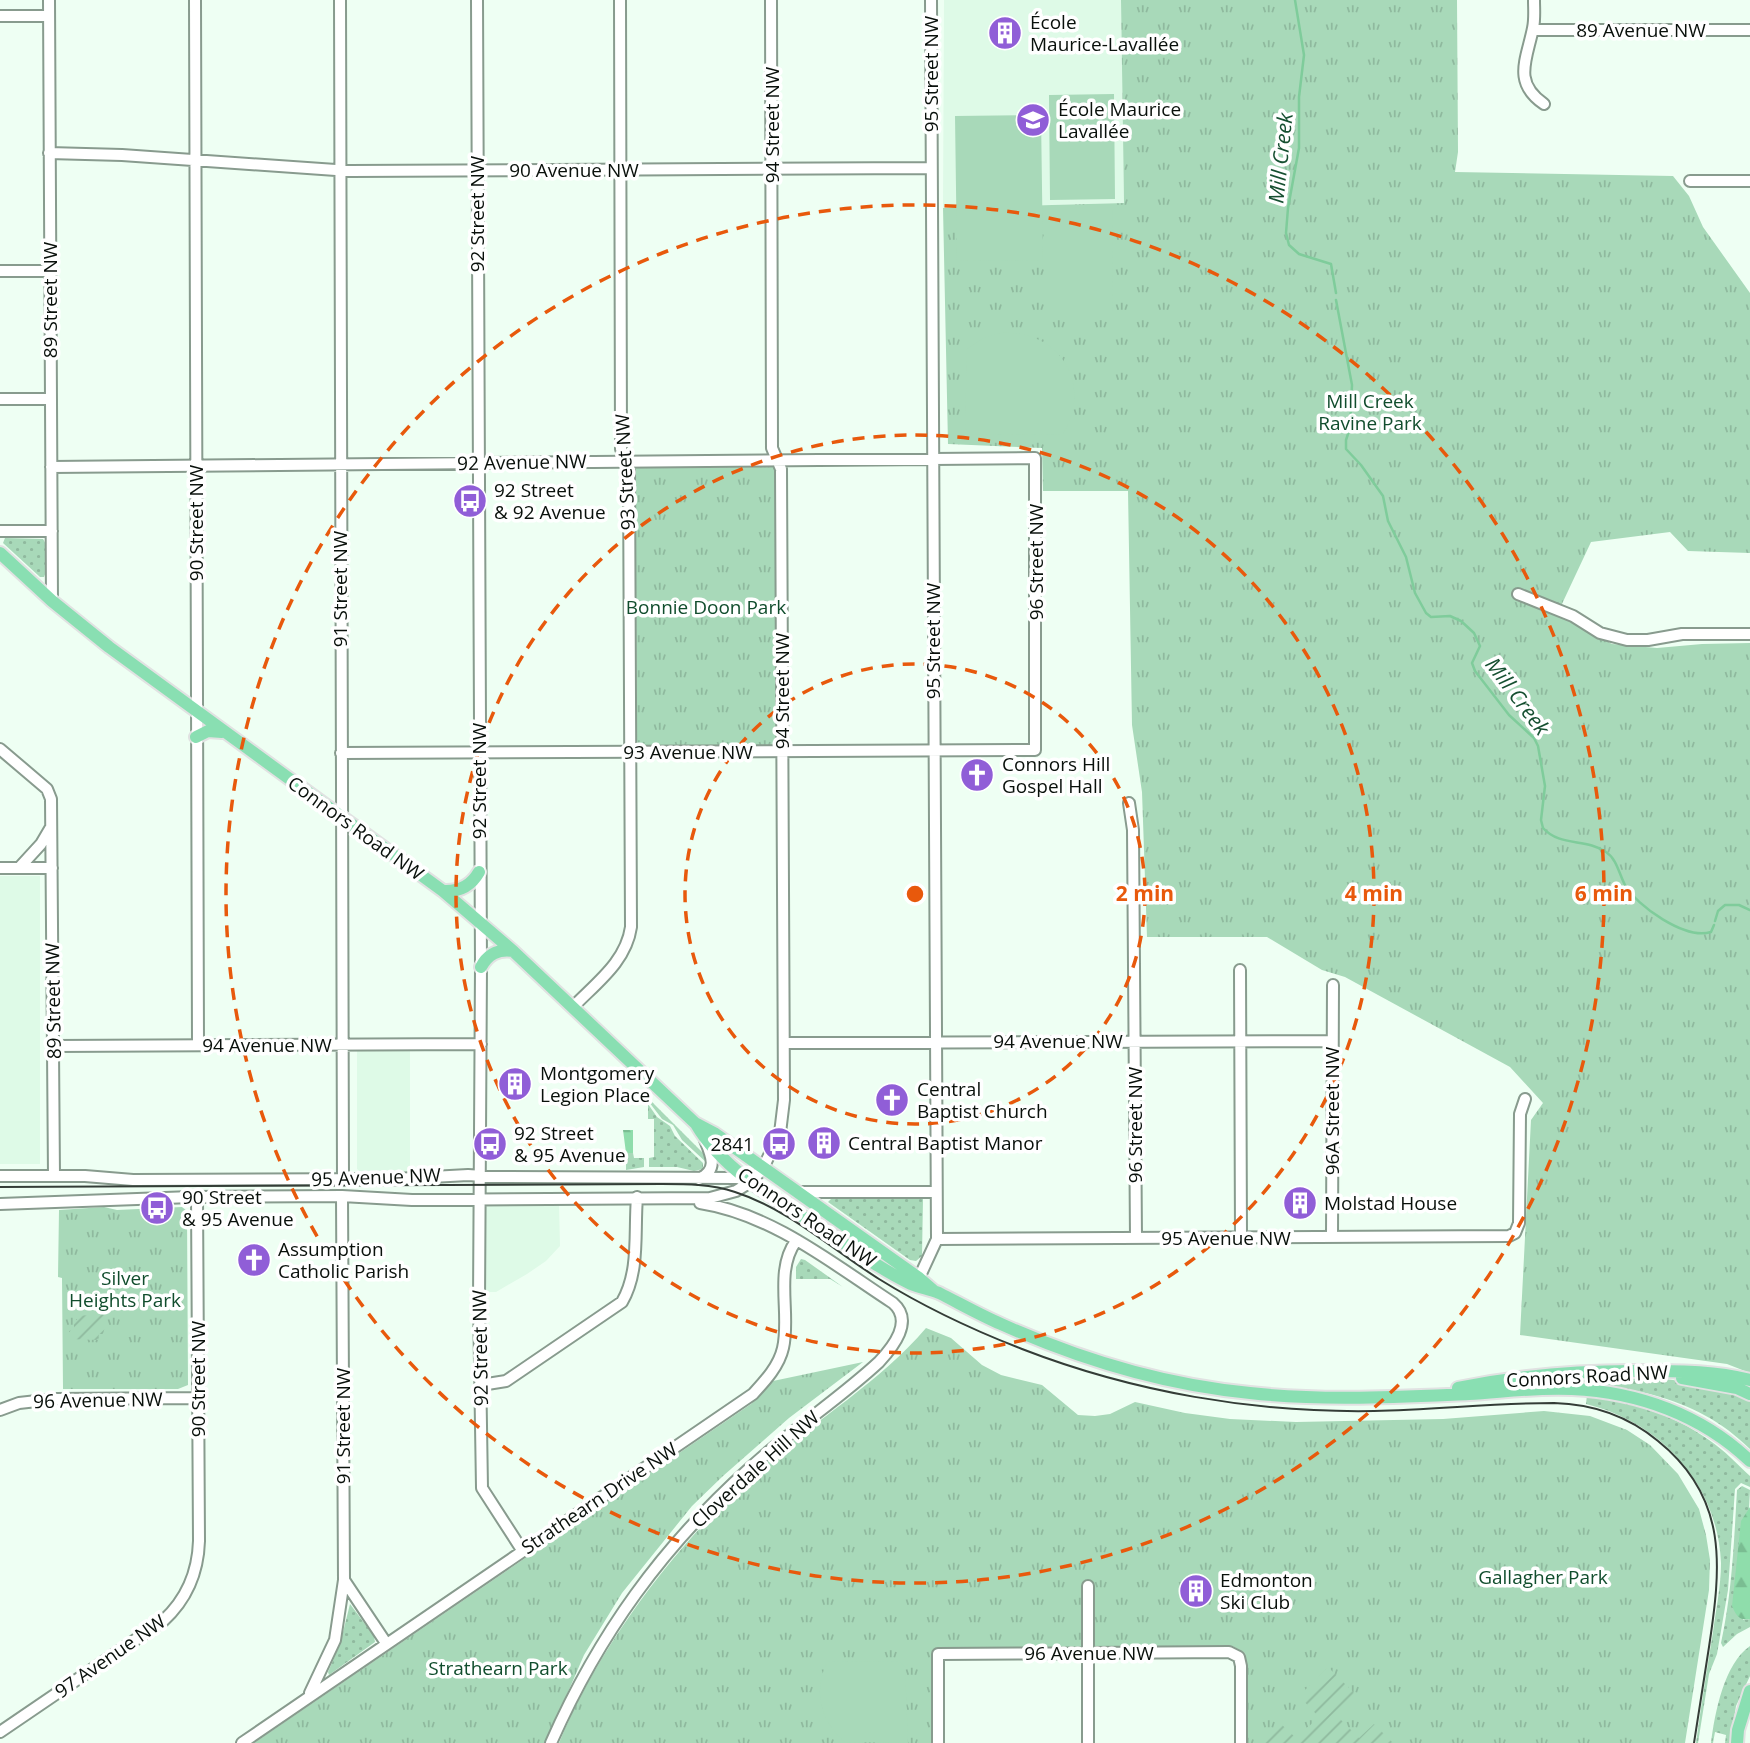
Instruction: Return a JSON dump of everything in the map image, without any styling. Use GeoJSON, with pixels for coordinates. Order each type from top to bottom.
{"type":"FeatureCollection","features":[{"type":"Feature","properties":{"kind":"main road","name":"Connors Road NW"},"geometry":{"type":"LineString","coordinates":[[0,553],[52,601],[109,647],[443,891],[481,922],[695,1123],[763,1168],[934,1291]]}},
{"type":"Feature","properties":{"kind":"main road"},"geometry":{"type":"LineString","coordinates":[[196,737],[208,731],[225,732]]}},
{"type":"Feature","properties":{"kind":"main road"},"geometry":{"type":"LineString","coordinates":[[443,891],[466,887],[479,872]]}},
{"type":"Feature","properties":{"kind":"main road"},"geometry":{"type":"LineString","coordinates":[[481,967],[487,958],[497,952],[513,951]]}},
{"type":"Feature","properties":{"kind":"main road","name":"Connors Road NW"},"geometry":{"type":"LineString","coordinates":[[695,1123],[705,1140],[730,1164],[879,1266],[914,1285],[934,1291],[1035,1339],[1109,1364],[1173,1380],[1278,1396],[1360,1398],[1538,1389],[1573,1389],[1619,1394],[1664,1407],[1696,1422],[1718,1434],[1750,1461]]}},
{"type":"Feature","properties":{"kind":"main road","name":"Connors Road NW"},"geometry":{"type":"LineString","coordinates":[[1424,1395],[1531,1375],[1619,1371],[1712,1373],[1750,1380]]}},
{"type":"Feature","properties":{"kind":"main road"},"geometry":{"type":"LineString","coordinates":[[1619,1371],[1703,1381],[1737,1388],[1750,1394]]}},
{"type":"Feature","properties":{"kind":"main road"},"geometry":{"type":"LineString","coordinates":[[1737,1743],[1738,1730],[1750,1691]]}},
{"type":"Feature","properties":{"kind":"street","name":"89 Street NW"},"geometry":{"type":"LineString","coordinates":[[49,0],[52,601]]}},
{"type":"Feature","properties":{"kind":"street","name":"90 Street NW"},"geometry":{"type":"LineString","coordinates":[[195,0],[198,1045]]}},
{"type":"Feature","properties":{"kind":"street","name":"91 Street NW"},"geometry":{"type":"LineString","coordinates":[[340,0],[343,1179]]}},
{"type":"Feature","properties":{"kind":"street","name":"92 Street NW"},"geometry":{"type":"LineString","coordinates":[[477,0],[482,1488],[522,1550]]}},
{"type":"Feature","properties":{"kind":"street","name":"93 Street NW"},"geometry":{"type":"LineString","coordinates":[[573,1007],[617,963],[630,935],[629,469],[621,449],[620,0]]}},
{"type":"Feature","properties":{"kind":"street","name":"94 Street NW"},"geometry":{"type":"LineString","coordinates":[[763,1168],[774,1150],[783,1119],[784,1043],[781,469],[772,448],[771,0]]}},
{"type":"Feature","properties":{"kind":"street","name":"95 Street NW"},"geometry":{"type":"LineString","coordinates":[[919,1278],[937,1239],[930,0]]}},
{"type":"Feature","properties":{"kind":"street"},"geometry":{"type":"LineString","coordinates":[[1534,0],[1533,30],[1525,54],[1524,80],[1544,104]]}},
{"type":"Feature","properties":{"kind":"street"},"geometry":{"type":"LineString","coordinates":[[0,16],[48,16]]}},
{"type":"Feature","properties":{"kind":"street","name":"89 Avenue NW"},"geometry":{"type":"LineString","coordinates":[[1533,30],[1750,30]]}},
{"type":"Feature","properties":{"kind":"street","name":"90 Avenue NW"},"geometry":{"type":"LineString","coordinates":[[49,153],[340,170],[930,168]]}},
{"type":"Feature","properties":{"kind":"street"},"geometry":{"type":"LineString","coordinates":[[1690,181],[1750,181]]}},
{"type":"Feature","properties":{"kind":"street"},"geometry":{"type":"LineString","coordinates":[[0,271],[50,271]]}},
{"type":"Feature","properties":{"kind":"street"},"geometry":{"type":"LineString","coordinates":[[0,399],[51,399]]}},
{"type":"Feature","properties":{"kind":"street","name":"92 Avenue NW"},"geometry":{"type":"LineString","coordinates":[[51,467],[1035,458]]}},
{"type":"Feature","properties":{"kind":"street","name":"96 Street NW"},"geometry":{"type":"LineString","coordinates":[[1035,458],[1035,750]]}},
{"type":"Feature","properties":{"kind":"street"},"geometry":{"type":"LineString","coordinates":[[0,531],[52,531]]}},
{"type":"Feature","properties":{"kind":"street"},"geometry":{"type":"LineString","coordinates":[[1518,594],[1566,613],[1600,633],[1627,640],[1648,640],[1682,634],[1750,634]]}},
{"type":"Feature","properties":{"kind":"street","name":"89 Street NW"},"geometry":{"type":"LineString","coordinates":[[0,749],[41,782],[51,799],[54,1176]]}},
{"type":"Feature","properties":{"kind":"street","name":"93 Avenue NW"},"geometry":{"type":"LineString","coordinates":[[341,753],[1035,750]]}},
{"type":"Feature","properties":{"kind":"street","name":"96 Street NW"},"geometry":{"type":"LineString","coordinates":[[1129,803],[1133,830],[1136,1238]]}},
{"type":"Feature","properties":{"kind":"street"},"geometry":{"type":"LineString","coordinates":[[19,868],[43,841],[51,827]]}},
{"type":"Feature","properties":{"kind":"street"},"geometry":{"type":"LineString","coordinates":[[0,868],[52,868]]}},
{"type":"Feature","properties":{"kind":"street"},"geometry":{"type":"LineString","coordinates":[[1240,970],[1241,1237]]}},
{"type":"Feature","properties":{"kind":"street","name":"96A Street NW"},"geometry":{"type":"LineString","coordinates":[[1332,1237],[1333,985]]}},
{"type":"Feature","properties":{"kind":"street","name":"94 Avenue NW"},"geometry":{"type":"LineString","coordinates":[[784,1043],[1332,1041]]}},
{"type":"Feature","properties":{"kind":"street","name":"94 Avenue NW"},"geometry":{"type":"LineString","coordinates":[[54,1046],[481,1044]]}},
{"type":"Feature","properties":{"kind":"street","name":"95 Avenue NW"},"geometry":{"type":"LineString","coordinates":[[937,1239],[1509,1236],[1516,1233],[1519,1223],[1520,1114],[1525,1099]]}},
{"type":"Feature","properties":{"kind":"street"},"geometry":{"type":"LineString","coordinates":[[699,1179],[708,1174],[712,1167],[705,1140]]}},
{"type":"Feature","properties":{"kind":"street","name":"95 Avenue NW"},"geometry":{"type":"LineString","coordinates":[[0,1204],[197,1197],[342,1196],[481,1200],[717,1197],[736,1191],[752,1181],[763,1168]]}},
{"type":"Feature","properties":{"kind":"street","name":"95 Avenue NW"},"geometry":{"type":"LineString","coordinates":[[0,1176],[133,1180],[396,1179],[448,1175],[737,1178],[752,1181]]}},
{"type":"Feature","properties":{"kind":"street"},"geometry":{"type":"LineString","coordinates":[[796,1192],[936,1192]]}},
{"type":"Feature","properties":{"kind":"street","name":"91 Street NW"},"geometry":{"type":"LineString","coordinates":[[342,1196],[344,1580]]}},
{"type":"Feature","properties":{"kind":"street","name":"90 Street NW"},"geometry":{"type":"LineString","coordinates":[[197,1197],[197,1561]]}},
{"type":"Feature","properties":{"kind":"street"},"geometry":{"type":"LineString","coordinates":[[481,1385],[506,1381],[622,1302],[630,1287],[634,1270],[636,1198]]}},
{"type":"Feature","properties":{"kind":"street","name":"95 Avenue NW"},"geometry":{"type":"LineString","coordinates":[[671,1198],[726,1207],[760,1220],[893,1303],[901,1313]]}},
{"type":"Feature","properties":{"kind":"street","name":"Strathearn Drive NW"},"geometry":{"type":"LineString","coordinates":[[242,1743],[753,1394],[775,1367],[783,1350],[787,1259],[796,1241]]}},
{"type":"Feature","properties":{"kind":"street","name":"Cloverdale Hill NW"},"geometry":{"type":"LineString","coordinates":[[551,1743],[587,1670],[611,1629],[663,1557],[695,1520],[752,1466],[879,1362],[899,1335],[902,1328],[901,1313]]}},
{"type":"Feature","properties":{"kind":"street","name":"96 Avenue NW"},"geometry":{"type":"LineString","coordinates":[[0,1410],[19,1403],[55,1399],[198,1398]]}},
{"type":"Feature","properties":{"kind":"street","name":"97 Avenue NW"},"geometry":{"type":"LineString","coordinates":[[0,1732],[163,1621],[183,1599],[197,1561]]}},
{"type":"Feature","properties":{"kind":"street"},"geometry":{"type":"LineString","coordinates":[[344,1580],[386,1643]]}},
{"type":"Feature","properties":{"kind":"street","name":"Strathearn Drive NW"},"geometry":{"type":"LineString","coordinates":[[309,1695],[335,1640],[344,1580]]}},
{"type":"Feature","properties":{"kind":"street"},"geometry":{"type":"LineString","coordinates":[[1088,1586],[1088,1743]]}},
{"type":"Feature","properties":{"kind":"street","name":"96 Avenue NW"},"geometry":{"type":"LineString","coordinates":[[938,1743],[938,1654],[1229,1652],[1239,1657],[1241,1666],[1241,1743]]}},
{"type":"Feature","properties":{"kind":"shaded area","name":"École Maurice Lavallée"},"geometry":{"type":"Polygon","coordinates":[[[944,0],[1121,0],[1124,203],[943,208],[944,0]]]}},
{"type":"Feature","properties":{"kind":"shaded area"},"geometry":{"type":"Polygon","coordinates":[[[0,876],[40,876],[40,1164],[0,1164],[0,876]]]}},
{"type":"Feature","properties":{"kind":"shaded area"},"geometry":{"type":"Polygon","coordinates":[[[357,1050],[410,1050],[410,1176],[366,1176],[357,1169],[357,1050]]]}},
{"type":"Feature","properties":{"kind":"shaded area"},"geometry":{"type":"Polygon","coordinates":[[[559,1204],[560,1246],[546,1261],[527,1274],[496,1292],[486,1292],[486,1206],[559,1204]]]}},
{"type":"Feature","properties":{"kind":"green space","name":"Mill Creek Ravine Park"},"geometry":{"type":"Polygon","coordinates":[[[1121,0],[1457,0],[1458,152],[1455,172],[1673,176],[1689,196],[1703,227],[1750,293],[1750,553],[1688,551],[1670,532],[1591,542],[1561,606],[1581,627],[1612,644],[1657,648],[1750,643],[1750,1373],[1727,1364],[1520,1335],[1531,1120],[1543,1103],[1510,1067],[1345,977],[1322,970],[1267,937],[1147,937],[1142,792],[1132,725],[1128,491],[1043,491],[1042,448],[948,444],[943,208],[1124,203],[1121,0]]]}},
{"type":"Feature","properties":{"kind":"green space"},"geometry":{"type":"Polygon","coordinates":[[[1114,94],[1115,199],[1050,200],[1049,95],[1114,94]]]}},
{"type":"Feature","properties":{"kind":"green space"},"geometry":{"type":"Polygon","coordinates":[[[1041,115],[1043,260],[957,261],[955,116],[1041,115]]]}},
{"type":"Feature","properties":{"kind":"green space"},"geometry":{"type":"Polygon","coordinates":[[[1051,209],[1113,209],[1112,314],[1051,314],[1051,209]]]}},
{"type":"Feature","properties":{"kind":"green space"},"geometry":{"type":"Polygon","coordinates":[[[1000,333],[1021,334],[1039,340],[1054,349],[1065,362],[1072,378],[1074,396],[1072,415],[1063,434],[972,435],[965,429],[967,349],[982,339],[1000,333]]]}},
{"type":"Feature","properties":{"kind":"green space","name":"Bonnie Doon Park"},"geometry":{"type":"Polygon","coordinates":[[[775,467],[777,746],[637,747],[635,468],[775,467]]]}},
{"type":"Feature","properties":{"kind":"green space"},"geometry":{"type":"Polygon","coordinates":[[[5,538],[43,539],[48,557],[44,577],[40,577],[3,543],[5,538]]]}},
{"type":"Feature","properties":{"kind":"green space"},"geometry":{"type":"Polygon","coordinates":[[[649,1102],[706,1156],[707,1163],[682,1140],[673,1125],[662,1119],[649,1102]]]}},
{"type":"Feature","properties":{"kind":"green space"},"geometry":{"type":"Polygon","coordinates":[[[648,1104],[657,1117],[670,1126],[675,1136],[703,1163],[703,1169],[694,1171],[677,1167],[649,1167],[649,1158],[654,1157],[654,1119],[648,1119],[648,1104]]]}},
{"type":"Feature","properties":{"kind":"green space"},"geometry":{"type":"Polygon","coordinates":[[[623,1130],[633,1130],[633,1153],[626,1153],[623,1130]]]}},
{"type":"Feature","properties":{"kind":"green space"},"geometry":{"type":"Polygon","coordinates":[[[626,1153],[633,1153],[634,1158],[644,1158],[644,1167],[626,1170],[626,1153]]]}},
{"type":"Feature","properties":{"kind":"green space"},"geometry":{"type":"Polygon","coordinates":[[[832,1198],[923,1198],[922,1256],[916,1261],[910,1260],[828,1202],[832,1198]]]}},
{"type":"Feature","properties":{"kind":"green space","name":"Silver Heights Park"},"geometry":{"type":"Polygon","coordinates":[[[104,1207],[117,1210],[182,1207],[187,1211],[188,1385],[178,1389],[63,1389],[62,1278],[58,1277],[59,1210],[104,1207]]]}},
{"type":"Feature","properties":{"kind":"green space"},"geometry":{"type":"Polygon","coordinates":[[[801,1259],[843,1287],[830,1279],[796,1279],[796,1267],[801,1259]]]}},
{"type":"Feature","properties":{"kind":"green space"},"geometry":{"type":"Polygon","coordinates":[[[103,1314],[107,1318],[103,1334],[99,1334],[98,1340],[69,1339],[69,1331],[74,1330],[77,1316],[103,1314]]]}},
{"type":"Feature","properties":{"kind":"green space","name":"Gallagher Park"},"geometry":{"type":"Polygon","coordinates":[[[926,1328],[951,1338],[982,1365],[1001,1375],[1042,1385],[1078,1415],[1110,1414],[1135,1402],[1230,1419],[1296,1422],[1443,1419],[1544,1411],[1590,1416],[1627,1430],[1650,1445],[1678,1474],[1699,1509],[1706,1535],[1710,1560],[1709,1590],[1685,1743],[1248,1743],[1245,1653],[1232,1646],[940,1648],[934,1653],[931,1664],[931,1743],[559,1743],[576,1705],[620,1630],[673,1558],[702,1525],[763,1466],[889,1366],[926,1328]]]}},
{"type":"Feature","properties":{"kind":"green space","name":"Strathearn Park"},"geometry":{"type":"Polygon","coordinates":[[[863,1362],[789,1418],[692,1506],[622,1593],[584,1655],[546,1743],[254,1743],[751,1404],[773,1381],[863,1362]]]}},
{"type":"Feature","properties":{"kind":"green space"},"geometry":{"type":"Polygon","coordinates":[[[1588,1376],[1691,1382],[1712,1386],[1750,1400],[1750,1449],[1705,1415],[1654,1395],[1600,1385],[1544,1382],[1544,1377],[1588,1376]]]}},
{"type":"Feature","properties":{"kind":"green space"},"geometry":{"type":"Polygon","coordinates":[[[1587,1395],[1635,1406],[1681,1423],[1715,1444],[1750,1476],[1750,1487],[1741,1483],[1735,1489],[1728,1590],[1717,1654],[1709,1674],[1698,1743],[1721,1572],[1717,1535],[1709,1508],[1697,1483],[1661,1442],[1638,1425],[1586,1404],[1587,1395]]]}},
{"type":"Feature","properties":{"kind":"green space"},"geometry":{"type":"Polygon","coordinates":[[[1742,1486],[1750,1490],[1743,1620],[1750,1619],[1750,1627],[1737,1634],[1723,1647],[1721,1643],[1734,1548],[1737,1490],[1742,1486]]]}},
{"type":"Feature","properties":{"kind":"green space"},"geometry":{"type":"Polygon","coordinates":[[[1750,1507],[1750,1619],[1743,1619],[1738,1617],[1732,1606],[1741,1521],[1750,1507]]]}},
{"type":"Feature","properties":{"kind":"green space"},"geometry":{"type":"Polygon","coordinates":[[[350,1604],[374,1636],[375,1642],[329,1675],[328,1672],[340,1644],[350,1604]]]}},
{"type":"Feature","properties":{"kind":"green space"},"geometry":{"type":"Polygon","coordinates":[[[1750,1646],[1750,1676],[1736,1706],[1730,1743],[1725,1743],[1726,1735],[1715,1732],[1711,1743],[1718,1703],[1727,1676],[1741,1654],[1750,1646]]]}},
{"type":"Feature","properties":{"kind":"green space"},"geometry":{"type":"Polygon","coordinates":[[[899,1661],[905,1667],[908,1743],[845,1742],[830,1725],[821,1705],[820,1684],[827,1662],[899,1661]]]}},
{"type":"Feature","properties":{"kind":"green space"},"geometry":{"type":"Polygon","coordinates":[[[1328,1667],[1358,1697],[1338,1717],[1359,1738],[1374,1724],[1393,1743],[1262,1743],[1281,1724],[1296,1738],[1319,1717],[1299,1696],[1328,1667]]]}},
{"type":"Feature","properties":{"kind":"waterway","name":"Mill Creek"},"geometry":{"type":"LineString","coordinates":[[1295,0],[1304,55],[1299,97],[1299,148],[1286,233],[1289,245],[1299,254],[1331,264],[1336,293]]}},
{"type":"Feature","properties":{"kind":"waterway","name":"Mill Creek"},"geometry":{"type":"LineString","coordinates":[[1336,300],[1352,385],[1346,449],[1383,496],[1388,521],[1406,557],[1415,593],[1426,613],[1431,617],[1450,616],[1461,621],[1474,633],[1480,646],[1472,663],[1475,671],[1509,715],[1534,738],[1538,746],[1545,786],[1541,820],[1543,828],[1557,838],[1590,845],[1610,855],[1631,893],[1663,919],[1688,931],[1700,933],[1711,932],[1714,925]]}},
{"type":"Feature","properties":{"kind":"waterway","name":"Mill Creek"},"geometry":{"type":"LineString","coordinates":[[1715,921],[1718,911],[1725,905],[1739,905],[1750,910]]}},
{"type":"Feature","properties":{"kind":"tram line"},"geometry":{"type":"LineString","coordinates":[[0,1187],[708,1186],[755,1199],[792,1219],[879,1279],[949,1317],[1022,1349],[1107,1377],[1195,1397],[1284,1408],[1374,1411],[1554,1403],[1609,1413],[1646,1432],[1681,1463],[1698,1486],[1709,1510],[1715,1535],[1716,1589],[1694,1743]]}},
{"type":"Feature","properties":{"kind":"place","name":"École Maurice-Lavallée"},"geometry":{"type":"Point","coordinates":[1005,33]}},
{"type":"Feature","properties":{"kind":"place","name":"École Maurice Lavallée"},"geometry":{"type":"Point","coordinates":[1033,120]}},
{"type":"Feature","properties":{"kind":"place","name":"92 Street & 92 Avenue"},"geometry":{"type":"Point","coordinates":[470,501]}},
{"type":"Feature","properties":{"kind":"place","name":"Connors Hill Gospel Hall"},"geometry":{"type":"Point","coordinates":[977,775]}},
{"type":"Feature","properties":{"kind":"place","name":"Montgomery Legion Place"},"geometry":{"type":"Point","coordinates":[515,1084]}},
{"type":"Feature","properties":{"kind":"place","name":"Central Baptist Church"},"geometry":{"type":"Point","coordinates":[892,1100]}},
{"type":"Feature","properties":{"kind":"place","name":"Central Baptist Manor"},"geometry":{"type":"Point","coordinates":[824,1143]}},
{"type":"Feature","properties":{"kind":"place","name":"92 Street & 95 Avenue"},"geometry":{"type":"Point","coordinates":[490,1144]}},
{"type":"Feature","properties":{"kind":"place","name":"2841"},"geometry":{"type":"Point","coordinates":[779,1144]}},
{"type":"Feature","properties":{"kind":"place","name":"Molstad House"},"geometry":{"type":"Point","coordinates":[1300,1203]}},
{"type":"Feature","properties":{"kind":"place","name":"90 Street & 95 Avenue"},"geometry":{"type":"Point","coordinates":[157,1208]}},
{"type":"Feature","properties":{"kind":"place","name":"Assumption Catholic Parish"},"geometry":{"type":"Point","coordinates":[254,1260]}},
{"type":"Feature","properties":{"kind":"place","name":"Edmonton Ski Club"},"geometry":{"type":"Point","coordinates":[1196,1591]}}]}
